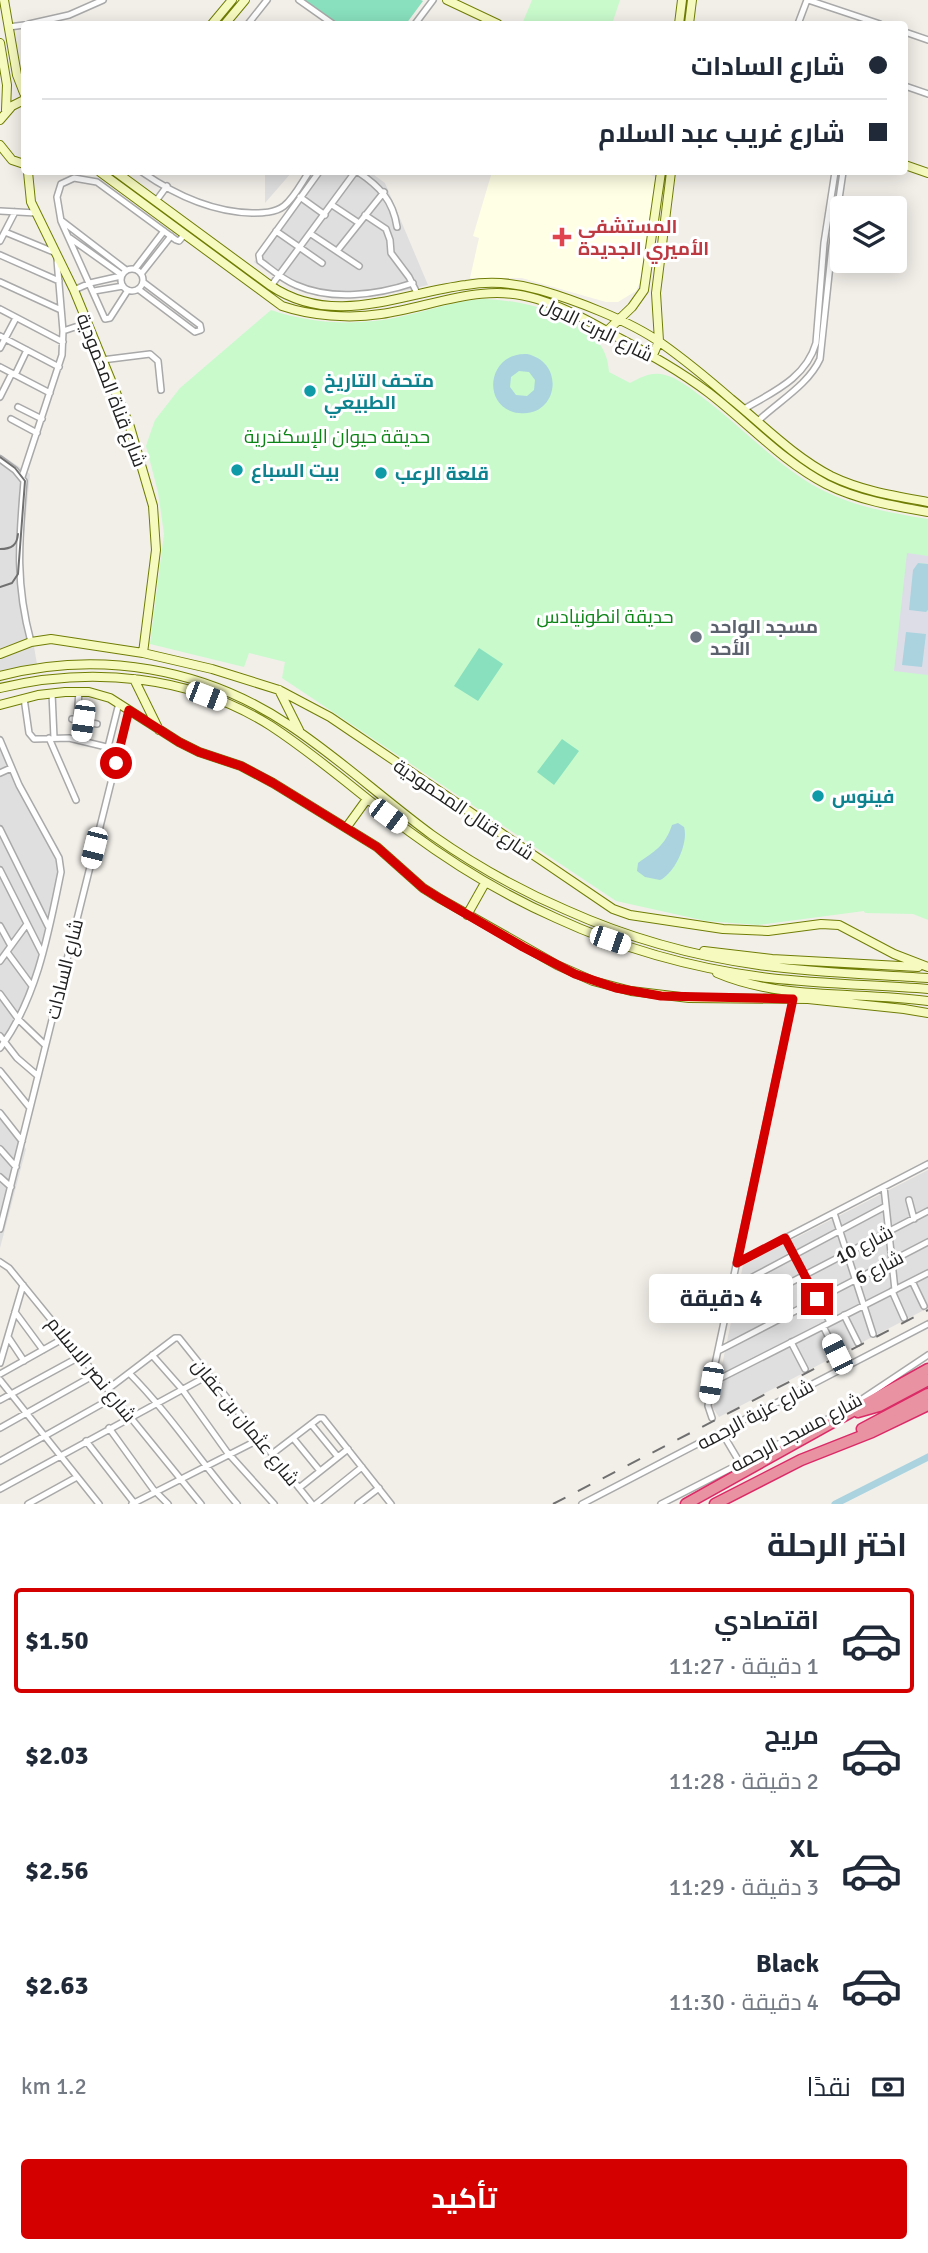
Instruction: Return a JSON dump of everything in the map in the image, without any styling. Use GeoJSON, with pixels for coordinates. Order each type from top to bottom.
{"type":"FeatureCollection","features":[{"type":"Feature","properties":{"kind":"highway"},"geometry":{"type":"LineString","coordinates":[[686,1504],[928,1368]]}},
{"type":"Feature","properties":{"kind":"highway"},"geometry":{"type":"LineString","coordinates":[[849,1413],[879,1406],[928,1380]]}},
{"type":"Feature","properties":{"kind":"highway"},"geometry":{"type":"LineString","coordinates":[[833,1447],[928,1394]]}},
{"type":"Feature","properties":{"kind":"highway"},"geometry":{"type":"LineString","coordinates":[[715,1504],[801,1460],[872,1432],[928,1405]]}},
{"type":"Feature","properties":{"kind":"main road"},"geometry":{"type":"LineString","coordinates":[[4,0],[21,88]]}},
{"type":"Feature","properties":{"kind":"main road"},"geometry":{"type":"LineString","coordinates":[[214,21],[232,0]]}},
{"type":"Feature","properties":{"kind":"main road"},"geometry":{"type":"LineString","coordinates":[[228,21],[245,0]]}},
{"type":"Feature","properties":{"kind":"main road"},"geometry":{"type":"LineString","coordinates":[[447,0],[492,21]]}},
{"type":"Feature","properties":{"kind":"main road"},"geometry":{"type":"LineString","coordinates":[[679,21],[682,0]]}},
{"type":"Feature","properties":{"kind":"main road"},"geometry":{"type":"LineString","coordinates":[[689,21],[692,0]]}},
{"type":"Feature","properties":{"kind":"main road"},"geometry":{"type":"LineString","coordinates":[[0,43],[7,85],[6,110],[0,120]]}},
{"type":"Feature","properties":{"kind":"main road"},"geometry":{"type":"LineString","coordinates":[[6,110],[21,102]]}},
{"type":"Feature","properties":{"kind":"main road"},"geometry":{"type":"LineString","coordinates":[[0,145],[12,160]]}},
{"type":"Feature","properties":{"kind":"main road"},"geometry":{"type":"LineString","coordinates":[[0,160],[21,163]]}},
{"type":"Feature","properties":{"kind":"main road"},"geometry":{"type":"LineString","coordinates":[[908,166],[928,173]]}},
{"type":"Feature","properties":{"kind":"main road"},"geometry":{"type":"LineString","coordinates":[[28,175],[29,190],[36,214],[56,254]]}},
{"type":"Feature","properties":{"kind":"main road","name":"شارع البرت الاول"},"geometry":{"type":"LineString","coordinates":[[104,175],[271,299],[293,310],[330,315],[369,315],[468,294],[501,293],[550,303],[653,355],[710,394],[780,453],[812,476],[855,496],[926,512]]}},
{"type":"Feature","properties":{"kind":"main road","name":"شارع البرت الاول"},"geometry":{"type":"LineString","coordinates":[[120,175],[271,286],[298,300],[331,305],[369,305],[467,285],[519,285],[552,293],[659,341],[803,458],[836,478],[876,492],[927,502]]}},
{"type":"Feature","properties":{"kind":"main road"},"geometry":{"type":"LineString","coordinates":[[607,331],[639,300],[646,284],[661,175]]}},
{"type":"Feature","properties":{"kind":"main road"},"geometry":{"type":"LineString","coordinates":[[653,355],[659,341],[655,307],[671,175]]}},
{"type":"Feature","properties":{"kind":"main road","name":"شارع قناة المحمودية"},"geometry":{"type":"LineString","coordinates":[[56,254],[74,290],[134,437],[156,521],[156,550],[143,653]]}},
{"type":"Feature","properties":{"kind":"main road"},"geometry":{"type":"LineString","coordinates":[[639,300],[646,306],[655,307]]}},
{"type":"Feature","properties":{"kind":"main road"},"geometry":{"type":"LineString","coordinates":[[926,512],[927,502]]}},
{"type":"Feature","properties":{"kind":"main road","name":"شارع قنال المحمودية"},"geometry":{"type":"LineString","coordinates":[[0,654],[31,642],[61,640],[143,653],[212,669],[279,690],[330,717],[613,909],[630,915],[713,928],[768,931],[821,924],[839,925],[894,954],[928,968]]}},
{"type":"Feature","properties":{"kind":"main road"},"geometry":{"type":"LineString","coordinates":[[0,676],[43,667],[76,664],[119,665],[193,679],[233,694],[271,713],[301,733],[435,837],[508,882],[592,921],[646,940],[737,962],[782,968],[928,978]]}},
{"type":"Feature","properties":{"kind":"main road"},"geometry":{"type":"LineString","coordinates":[[0,688],[63,677],[95,676],[134,679],[191,691],[246,713],[291,740],[436,851],[485,883],[584,930],[636,949],[705,967],[769,978],[928,989]]}},
{"type":"Feature","properties":{"kind":"main road"},"geometry":{"type":"LineString","coordinates":[[134,679],[159,731]]}},
{"type":"Feature","properties":{"kind":"main road"},"geometry":{"type":"LineString","coordinates":[[279,690],[301,733]]}},
{"type":"Feature","properties":{"kind":"main road"},"geometry":{"type":"LineString","coordinates":[[0,705],[52,693],[79,691],[100,694],[119,703],[159,731],[199,752],[241,766],[262,777],[386,853],[423,888],[467,915],[557,965],[616,988],[677,998],[793,999],[928,1013]]}},
{"type":"Feature","properties":{"kind":"main road"},"geometry":{"type":"LineString","coordinates":[[346,828],[367,799]]}},
{"type":"Feature","properties":{"kind":"main road"},"geometry":{"type":"LineString","coordinates":[[467,915],[485,883]]}},
{"type":"Feature","properties":{"kind":"main road"},"geometry":{"type":"LineString","coordinates":[[690,951],[772,959],[928,968]]}},
{"type":"Feature","properties":{"kind":"main road"},"geometry":{"type":"LineString","coordinates":[[705,967],[733,979],[765,987],[928,1001]]}},
{"type":"Feature","properties":{"kind":"street"},"geometry":{"type":"LineString","coordinates":[[87,0],[88,8]]}},
{"type":"Feature","properties":{"kind":"street"},"geometry":{"type":"LineString","coordinates":[[41,21],[88,8],[103,0]]}},
{"type":"Feature","properties":{"kind":"street"},"geometry":{"type":"LineString","coordinates":[[250,21],[267,0]]}},
{"type":"Feature","properties":{"kind":"street"},"geometry":{"type":"LineString","coordinates":[[299,0],[328,21]]}},
{"type":"Feature","properties":{"kind":"street"},"geometry":{"type":"LineString","coordinates":[[417,21],[433,0]]}},
{"type":"Feature","properties":{"kind":"street"},"geometry":{"type":"LineString","coordinates":[[799,21],[808,0],[870,21]]}},
{"type":"Feature","properties":{"kind":"street"},"geometry":{"type":"LineString","coordinates":[[9,27],[21,26]]}},
{"type":"Feature","properties":{"kind":"street"},"geometry":{"type":"LineString","coordinates":[[908,34],[928,40]]}},
{"type":"Feature","properties":{"kind":"street"},"geometry":{"type":"LineString","coordinates":[[908,87],[928,94]]}},
{"type":"Feature","properties":{"kind":"street"},"geometry":{"type":"LineString","coordinates":[[147,175],[188,199],[212,208],[261,213],[285,206],[307,175]]}},
{"type":"Feature","properties":{"kind":"street"},"geometry":{"type":"LineString","coordinates":[[317,175],[259,255],[259,260],[302,288],[334,294],[370,293],[413,283]]}},
{"type":"Feature","properties":{"kind":"street"},"geometry":{"type":"LineString","coordinates":[[271,286],[354,175]]}},
{"type":"Feature","properties":{"kind":"street"},"geometry":{"type":"LineString","coordinates":[[361,175],[376,183],[384,192],[392,207],[397,227]]}},
{"type":"Feature","properties":{"kind":"street"},"geometry":{"type":"LineString","coordinates":[[744,409],[781,387],[806,367],[816,343],[824,243],[835,175]]}},
{"type":"Feature","properties":{"kind":"street"},"geometry":{"type":"LineString","coordinates":[[758,421],[814,372],[820,359],[843,175]]}},
{"type":"Feature","properties":{"kind":"street"},"geometry":{"type":"LineString","coordinates":[[61,221],[92,244],[123,274],[125,288],[108,319],[103,317],[61,221],[57,197],[61,184],[66,180],[82,178],[104,185],[179,241],[185,234]]}},
{"type":"Feature","properties":{"kind":"street"},"geometry":{"type":"LineString","coordinates":[[156,201],[167,186]]}},
{"type":"Feature","properties":{"kind":"street"},"geometry":{"type":"LineString","coordinates":[[337,251],[384,192]]}},
{"type":"Feature","properties":{"kind":"street"},"geometry":{"type":"LineString","coordinates":[[300,197],[325,215]]}},
{"type":"Feature","properties":{"kind":"street"},"geometry":{"type":"LineString","coordinates":[[332,205],[359,223]]}},
{"type":"Feature","properties":{"kind":"street"},"geometry":{"type":"LineString","coordinates":[[0,211],[36,214]]}},
{"type":"Feature","properties":{"kind":"street"},"geometry":{"type":"LineString","coordinates":[[0,241],[15,212]]}},
{"type":"Feature","properties":{"kind":"street"},"geometry":{"type":"LineString","coordinates":[[365,215],[386,229],[393,258],[413,283],[418,295]]}},
{"type":"Feature","properties":{"kind":"street"},"geometry":{"type":"LineString","coordinates":[[74,290],[135,269],[164,231]]}},
{"type":"Feature","properties":{"kind":"street"},"geometry":{"type":"LineString","coordinates":[[276,231],[322,263]]}},
{"type":"Feature","properties":{"kind":"street"},"geometry":{"type":"LineString","coordinates":[[5,232],[56,254],[63,331],[60,367],[22,477],[18,574],[31,642]]}},
{"type":"Feature","properties":{"kind":"street"},"geometry":{"type":"LineString","coordinates":[[312,234],[359,266]]}},
{"type":"Feature","properties":{"kind":"street"},"geometry":{"type":"LineString","coordinates":[[68,236],[123,274]]}},
{"type":"Feature","properties":{"kind":"street"},"geometry":{"type":"LineString","coordinates":[[141,274],[171,236]]}},
{"type":"Feature","properties":{"kind":"street"},"geometry":{"type":"LineString","coordinates":[[87,250],[92,244]]}},
{"type":"Feature","properties":{"kind":"street"},"geometry":{"type":"LineString","coordinates":[[0,255],[59,281]]}},
{"type":"Feature","properties":{"kind":"street"},"geometry":{"type":"LineString","coordinates":[[93,291],[138,289],[195,332],[200,332],[200,325],[143,282],[141,274],[135,269]]}},
{"type":"Feature","properties":{"kind":"street"},"geometry":{"type":"LineString","coordinates":[[0,282],[61,310]]}},
{"type":"Feature","properties":{"kind":"street"},"geometry":{"type":"LineString","coordinates":[[138,289],[143,282]]}},
{"type":"Feature","properties":{"kind":"street"},"geometry":{"type":"LineString","coordinates":[[166,310],[172,304]]}},
{"type":"Feature","properties":{"kind":"street"},"geometry":{"type":"LineString","coordinates":[[0,309],[63,342]]}},
{"type":"Feature","properties":{"kind":"street"},"geometry":{"type":"LineString","coordinates":[[818,312],[826,313]]}},
{"type":"Feature","properties":{"kind":"street"},"geometry":{"type":"LineString","coordinates":[[0,348],[2,338],[16,318]]}},
{"type":"Feature","properties":{"kind":"street"},"geometry":{"type":"LineString","coordinates":[[63,331],[87,323]]}},
{"type":"Feature","properties":{"kind":"street"},"geometry":{"type":"LineString","coordinates":[[2,338],[60,367]]}},
{"type":"Feature","properties":{"kind":"street"},"geometry":{"type":"LineString","coordinates":[[0,397],[27,350]]}},
{"type":"Feature","properties":{"kind":"street"},"geometry":{"type":"LineString","coordinates":[[102,360],[150,354],[158,361],[161,390]]}},
{"type":"Feature","properties":{"kind":"street"},"geometry":{"type":"LineString","coordinates":[[0,367],[50,393]]}},
{"type":"Feature","properties":{"kind":"street"},"geometry":{"type":"LineString","coordinates":[[18,407],[41,419]]}},
{"type":"Feature","properties":{"kind":"street"},"geometry":{"type":"LineString","coordinates":[[11,419],[37,433]]}},
{"type":"Feature","properties":{"kind":"street"},"geometry":{"type":"LineString","coordinates":[[0,459],[22,477]]}},
{"type":"Feature","properties":{"kind":"street"},"geometry":{"type":"LineString","coordinates":[[79,691],[77,720],[81,740]]}},
{"type":"Feature","properties":{"kind":"street"},"geometry":{"type":"LineString","coordinates":[[52,693],[51,738],[76,800]]}},
{"type":"Feature","properties":{"kind":"street"},"geometry":{"type":"LineString","coordinates":[[24,698],[30,736],[36,740],[81,740],[120,750]]}},
{"type":"Feature","properties":{"kind":"street"},"geometry":{"type":"LineString","coordinates":[[108,747],[119,703]]}},
{"type":"Feature","properties":{"kind":"street","name":"شارع السادات"},"geometry":{"type":"LineString","coordinates":[[0,1229],[1,1216],[11,1187],[129,710]]}},
{"type":"Feature","properties":{"kind":"street"},"geometry":{"type":"LineString","coordinates":[[77,720],[97,724]]}},
{"type":"Feature","properties":{"kind":"street"},"geometry":{"type":"LineString","coordinates":[[0,740],[11,768],[60,865],[48,927],[32,987],[19,1020],[1,1042],[38,1076]]}},
{"type":"Feature","properties":{"kind":"street"},"geometry":{"type":"LineString","coordinates":[[0,773],[11,768]]}},
{"type":"Feature","properties":{"kind":"street"},"geometry":{"type":"LineString","coordinates":[[0,829],[48,927]]}},
{"type":"Feature","properties":{"kind":"street"},"geometry":{"type":"LineString","coordinates":[[0,870],[42,953]]}},
{"type":"Feature","properties":{"kind":"street"},"geometry":{"type":"LineString","coordinates":[[0,961],[27,924]]}},
{"type":"Feature","properties":{"kind":"street"},"geometry":{"type":"LineString","coordinates":[[0,926],[9,949],[32,987]]}},
{"type":"Feature","properties":{"kind":"street"},"geometry":{"type":"LineString","coordinates":[[0,994],[19,1020],[45,1045]]}},
{"type":"Feature","properties":{"kind":"street"},"geometry":{"type":"LineString","coordinates":[[712,1418],[708,1406],[711,1383],[793,999]]}},
{"type":"Feature","properties":{"kind":"street"},"geometry":{"type":"LineString","coordinates":[[0,1070],[30,1108]]}},
{"type":"Feature","properties":{"kind":"street"},"geometry":{"type":"LineString","coordinates":[[0,1113],[22,1141]]}},
{"type":"Feature","properties":{"kind":"street"},"geometry":{"type":"LineString","coordinates":[[0,1149],[16,1167]]}},
{"type":"Feature","properties":{"kind":"street"},"geometry":{"type":"LineString","coordinates":[[737,1263],[928,1164]]}},
{"type":"Feature","properties":{"kind":"street"},"geometry":{"type":"LineString","coordinates":[[0,1177],[11,1187]]}},
{"type":"Feature","properties":{"kind":"street"},"geometry":{"type":"LineString","coordinates":[[884,1187],[893,1290],[904,1318]]}},
{"type":"Feature","properties":{"kind":"street"},"geometry":{"type":"LineString","coordinates":[[909,1200],[914,1219]]}},
{"type":"Feature","properties":{"kind":"street"},"geometry":{"type":"LineString","coordinates":[[732,1288],[886,1206]]}},
{"type":"Feature","properties":{"kind":"street","name":"شارع 10"},"geometry":{"type":"LineString","coordinates":[[726,1316],[928,1211]]}},
{"type":"Feature","properties":{"kind":"street"},"geometry":{"type":"LineString","coordinates":[[834,1213],[873,1334]]}},
{"type":"Feature","properties":{"kind":"street"},"geometry":{"type":"LineString","coordinates":[[785,1238],[817,1299],[837,1354]]}},
{"type":"Feature","properties":{"kind":"street","name":"شارع 6"},"geometry":{"type":"LineString","coordinates":[[718,1351],[928,1242]]}},
{"type":"Feature","properties":{"kind":"street","name":"شارع نصر الاسلام"},"geometry":{"type":"LineString","coordinates":[[0,1262],[9,1268],[201,1504]]}},
{"type":"Feature","properties":{"kind":"street"},"geometry":{"type":"LineString","coordinates":[[711,1383],[928,1273]]}},
{"type":"Feature","properties":{"kind":"street"},"geometry":{"type":"LineString","coordinates":[[912,1281],[923,1306]]}},
{"type":"Feature","properties":{"kind":"street"},"geometry":{"type":"LineString","coordinates":[[0,1363],[23,1285]]}},
{"type":"Feature","properties":{"kind":"street"},"geometry":{"type":"LineString","coordinates":[[15,1312],[43,1350]]}},
{"type":"Feature","properties":{"kind":"street"},"geometry":{"type":"LineString","coordinates":[[845,1315],[858,1343]]}},
{"type":"Feature","properties":{"kind":"street","name":"شارع عزبة الرحمه"},"geometry":{"type":"LineString","coordinates":[[582,1504],[928,1324]]}},
{"type":"Feature","properties":{"kind":"street"},"geometry":{"type":"LineString","coordinates":[[8,1337],[23,1361]]}},
{"type":"Feature","properties":{"kind":"street"},"geometry":{"type":"LineString","coordinates":[[0,1374],[65,1337]]}},
{"type":"Feature","properties":{"kind":"street","name":"شارع عثمان بن عفان"},"geometry":{"type":"LineString","coordinates":[[152,1355],[175,1338],[181,1340],[314,1504]]}},
{"type":"Feature","properties":{"kind":"street"},"geometry":{"type":"LineString","coordinates":[[791,1342],[805,1369]]}},
{"type":"Feature","properties":{"kind":"street"},"geometry":{"type":"LineString","coordinates":[[108,1389],[152,1355],[182,1389],[230,1454],[274,1504]]}},
{"type":"Feature","properties":{"kind":"street"},"geometry":{"type":"LineString","coordinates":[[0,1401],[81,1356]]}},
{"type":"Feature","properties":{"kind":"street","name":"شارع مسجد الرحمه"},"geometry":{"type":"LineString","coordinates":[[661,1504],[847,1409],[928,1356]]}},
{"type":"Feature","properties":{"kind":"street"},"geometry":{"type":"LineString","coordinates":[[129,1373],[158,1402],[237,1504]]}},
{"type":"Feature","properties":{"kind":"street"},"geometry":{"type":"LineString","coordinates":[[0,1428],[96,1374]]}},
{"type":"Feature","properties":{"kind":"street"},"geometry":{"type":"LineString","coordinates":[[0,1489],[209,1375]]}},
{"type":"Feature","properties":{"kind":"street"},"geometry":{"type":"LineString","coordinates":[[0,1380],[97,1501],[85,1504]]}},
{"type":"Feature","properties":{"kind":"street"},"geometry":{"type":"LineString","coordinates":[[0,1461],[114,1396]]}},
{"type":"Feature","properties":{"kind":"street"},"geometry":{"type":"LineString","coordinates":[[272,1454],[319,1418],[325,1420],[391,1504]]}},
{"type":"Feature","properties":{"kind":"street"},"geometry":{"type":"LineString","coordinates":[[311,1424],[338,1457]]}},
{"type":"Feature","properties":{"kind":"street"},"geometry":{"type":"LineString","coordinates":[[109,1428],[156,1492],[168,1504]]}},
{"type":"Feature","properties":{"kind":"street"},"geometry":{"type":"LineString","coordinates":[[721,1432],[740,1463]]}},
{"type":"Feature","properties":{"kind":"street"},"geometry":{"type":"LineString","coordinates":[[293,1438],[320,1471]]}},
{"type":"Feature","properties":{"kind":"street"},"geometry":{"type":"LineString","coordinates":[[86,1441],[133,1504],[260,1439]]}},
{"type":"Feature","properties":{"kind":"street"},"geometry":{"type":"LineString","coordinates":[[299,1488],[348,1449]]}},
{"type":"Feature","properties":{"kind":"street"},"geometry":{"type":"LineString","coordinates":[[314,1504],[362,1467]]}},
{"type":"Feature","properties":{"kind":"street"},"geometry":{"type":"LineString","coordinates":[[28,1504],[77,1477]]}},
{"type":"Feature","properties":{"kind":"street"},"geometry":{"type":"LineString","coordinates":[[358,1504],[379,1488]]}},
{"type":"Feature","properties":{"kind":"shaded area"},"geometry":{"type":"Polygon","coordinates":[[[265,175],[289,175],[265,203],[265,175]]]}},
{"type":"Feature","properties":{"kind":"shaded area"},"geometry":{"type":"Polygon","coordinates":[[[319,175],[374,175],[385,183],[428,285],[403,291],[349,297],[317,295],[295,289],[254,262],[319,175]]]}},
{"type":"Feature","properties":{"kind":"shaded area","name":"المستشفى الأميري الجديدة"},"geometry":{"type":"Polygon","coordinates":[[[491,175],[656,177],[640,282],[636,291],[618,302],[606,302],[522,278],[470,278],[479,238],[473,236],[491,175]]]}},
{"type":"Feature","properties":{"kind":"shaded area"},"geometry":{"type":"Polygon","coordinates":[[[0,454],[30,474],[22,578],[37,664],[5,673],[8,679],[0,682],[0,454]]]}},
{"type":"Feature","properties":{"kind":"shaded area"},"geometry":{"type":"Polygon","coordinates":[[[907,553],[928,556],[928,564],[918,563],[913,572],[926,612],[928,610],[928,675],[894,671],[907,553]]]}},
{"type":"Feature","properties":{"kind":"shaded area"},"geometry":{"type":"Polygon","coordinates":[[[0,735],[21,784],[59,849],[64,870],[34,988],[21,1021],[0,1050],[0,735]]]}},
{"type":"Feature","properties":{"kind":"shaded area"},"geometry":{"type":"Polygon","coordinates":[[[0,1115],[26,1149],[0,1248],[0,1115]]]}},
{"type":"Feature","properties":{"kind":"shaded area"},"geometry":{"type":"Polygon","coordinates":[[[928,1170],[928,1308],[719,1417],[713,1408],[743,1265],[928,1170]]]}},
{"type":"Feature","properties":{"kind":"green space"},"geometry":{"type":"Polygon","coordinates":[[[303,0],[423,1],[408,21],[334,21],[303,0]]]}},
{"type":"Feature","properties":{"kind":"green space"},"geometry":{"type":"Polygon","coordinates":[[[532,0],[620,0],[613,21],[523,21],[532,0]]]}},
{"type":"Feature","properties":{"kind":"green space","name":"حديقة انطونيادس"},"geometry":{"type":"Polygon","coordinates":[[[483,299],[542,308],[580,325],[595,338],[605,353],[609,372],[630,383],[651,374],[670,376],[680,381],[789,469],[820,489],[859,505],[928,519],[928,920],[913,914],[864,911],[758,925],[706,921],[616,901],[282,678],[285,662],[249,653],[244,667],[150,644],[164,534],[158,492],[146,446],[155,420],[180,388],[271,310],[318,321],[367,322],[483,299]]]}},
{"type":"Feature","properties":{"kind":"green space"},"geometry":{"type":"Polygon","coordinates":[[[479,648],[503,664],[478,701],[454,686],[479,648]]]}},
{"type":"Feature","properties":{"kind":"green space"},"geometry":{"type":"Polygon","coordinates":[[[562,739],[579,751],[554,785],[537,772],[562,739]]]}},
{"type":"Feature","properties":{"kind":"water"},"geometry":{"type":"Polygon","coordinates":[[[527,354],[540,359],[552,378],[549,399],[542,407],[532,412],[519,413],[507,409],[498,402],[494,392],[496,371],[503,362],[513,356],[527,354]],[[519,371],[511,377],[510,387],[516,395],[527,396],[534,390],[535,380],[529,372],[519,371]]]}},
{"type":"Feature","properties":{"kind":"water"},"geometry":{"type":"Polygon","coordinates":[[[918,563],[928,564],[926,612],[909,610],[913,570],[918,563]]]}},
{"type":"Feature","properties":{"kind":"water"},"geometry":{"type":"Polygon","coordinates":[[[906,632],[926,634],[922,667],[902,665],[906,632]]]}},
{"type":"Feature","properties":{"kind":"water"},"geometry":{"type":"Polygon","coordinates":[[[678,823],[684,827],[685,834],[675,865],[660,880],[645,877],[637,871],[638,863],[659,847],[672,825],[678,823]]]}},
{"type":"Feature","properties":{"kind":"waterway"},"geometry":{"type":"LineString","coordinates":[[835,1504],[928,1457]]}},
{"type":"Feature","properties":{"kind":"tram line"},"geometry":{"type":"LineString","coordinates":[[0,457],[15,468],[25,481],[18,574],[12,583],[0,587]]}},
{"type":"Feature","properties":{"kind":"tram line"},"geometry":{"type":"LineString","coordinates":[[0,549],[13,546],[18,534]]}},
{"type":"Feature","properties":{"kind":"railway"},"geometry":{"type":"LineString","coordinates":[[553,1504],[928,1310]]}},
{"type":"Feature","properties":{"kind":"place","name":"المستشفى الأميري الجديدة"},"geometry":{"type":"Point","coordinates":[562,237]}},
{"type":"Feature","properties":{"kind":"place","name":"متحف التاريخ الطبيعي"},"geometry":{"type":"Point","coordinates":[310,391]}},
{"type":"Feature","properties":{"kind":"place","name":"بيت السباع"},"geometry":{"type":"Point","coordinates":[237,470]}},
{"type":"Feature","properties":{"kind":"place","name":"قلعة الرعب"},"geometry":{"type":"Point","coordinates":[381,473]}},
{"type":"Feature","properties":{"kind":"place","name":"مسجد الواحد الأحد"},"geometry":{"type":"Point","coordinates":[696,637]}},
{"type":"Feature","properties":{"kind":"place","name":"فينوس"},"geometry":{"type":"Point","coordinates":[818,796]}},
{"type":"Feature","properties":{"kind":"route"},"geometry":{"type":"LineString","coordinates":[[116,763],[129,710],[179,742],[199,752],[241,766],[273,783],[377,847],[423,888],[523,947],[575,974],[616,988],[661,996],[689,999],[793,999],[737,1263],[785,1238],[817,1299]]}},
{"type":"Feature","properties":{"kind":"park label","name":"حديقة حيوان الإسكندرية"},"geometry":{"type":"Point","coordinates":[337,436]}}]}
